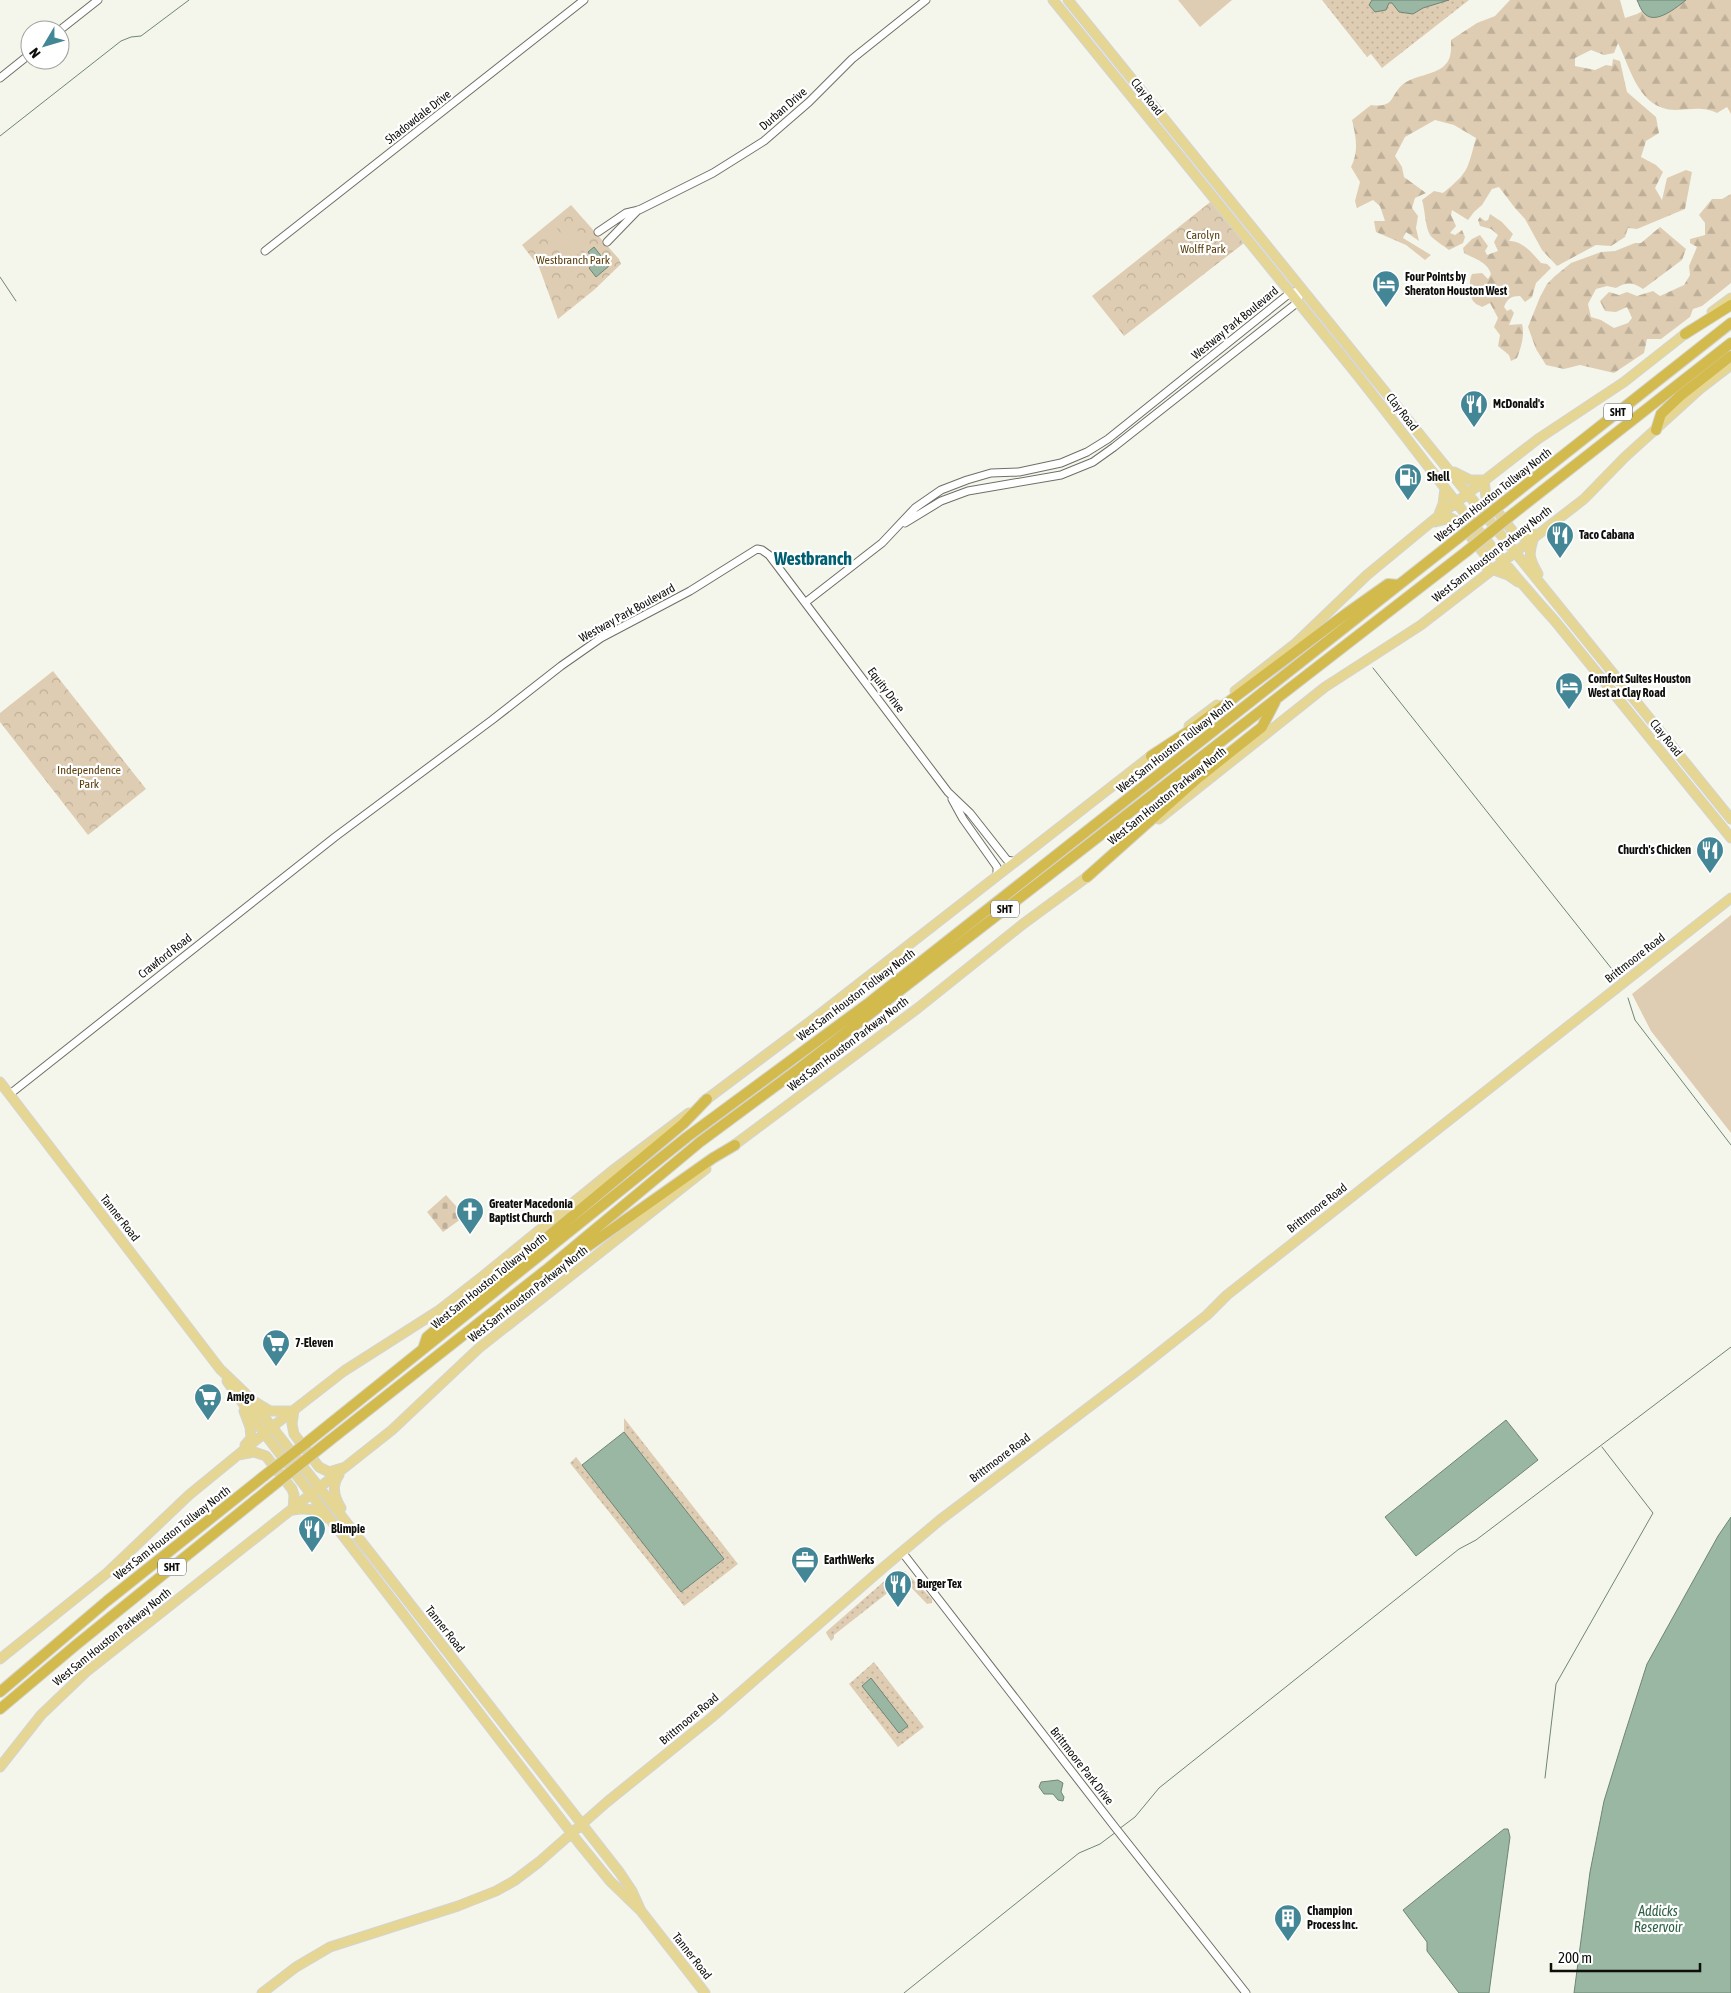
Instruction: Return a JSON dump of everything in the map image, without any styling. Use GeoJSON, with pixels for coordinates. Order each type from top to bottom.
{"type":"FeatureCollection","features":[{"type":"Feature","properties":{"kind":"highway"},"geometry":{"type":"LineString","coordinates":[[1685,334],[1731,305]]}},
{"type":"Feature","properties":{"kind":"highway","name":"West Sam Houston Tollway North"},"geometry":{"type":"LineString","coordinates":[[0,1692],[93,1612],[673,1148],[870,1002],[1731,323]]}},
{"type":"Feature","properties":{"kind":"highway","name":"West Sam Houston Tollway North"},"geometry":{"type":"LineString","coordinates":[[0,1709],[76,1644],[328,1441],[546,1270],[700,1142],[808,1062],[1276,700],[1731,343]]}},
{"type":"Feature","properties":{"kind":"highway"},"geometry":{"type":"LineString","coordinates":[[1656,430],[1662,414],[1680,396],[1731,356]]}},
{"type":"Feature","properties":{"kind":"highway"},"geometry":{"type":"LineString","coordinates":[[1151,756],[1195,727],[1353,608],[1388,584],[1399,585]]}},
{"type":"Feature","properties":{"kind":"highway"},"geometry":{"type":"LineString","coordinates":[[1087,877],[1198,778],[1262,727],[1276,700]]}},
{"type":"Feature","properties":{"kind":"highway"},"geometry":{"type":"LineString","coordinates":[[423,1349],[426,1337],[683,1124],[707,1099]]}},
{"type":"Feature","properties":{"kind":"highway"},"geometry":{"type":"LineString","coordinates":[[546,1270],[552,1272],[713,1158],[735,1145]]}},
{"type":"Feature","properties":{"kind":"highway","name":"SHT"},"geometry":{"type":"LineString","coordinates":[[0,1685],[79,1620],[93,1612]]}},
{"type":"Feature","properties":{"kind":"main road","name":"Clay Road"},"geometry":{"type":"LineString","coordinates":[[1054,0],[1354,371],[1456,502],[1731,838]]}},
{"type":"Feature","properties":{"kind":"main road","name":"Clay Road"},"geometry":{"type":"LineString","coordinates":[[1069,1],[1731,819]]}},
{"type":"Feature","properties":{"kind":"main road"},"geometry":{"type":"LineString","coordinates":[[1061,9],[1069,1]]}},
{"type":"Feature","properties":{"kind":"main road"},"geometry":{"type":"LineString","coordinates":[[1115,76],[1124,69]]}},
{"type":"Feature","properties":{"kind":"main road"},"geometry":{"type":"LineString","coordinates":[[1165,138],[1174,130]]}},
{"type":"Feature","properties":{"kind":"main road"},"geometry":{"type":"LineString","coordinates":[[1210,194],[1219,186]]}},
{"type":"Feature","properties":{"kind":"main road"},"geometry":{"type":"LineString","coordinates":[[0,1658],[107,1573],[177,1505],[264,1433],[344,1371],[438,1310],[483,1276],[612,1171],[815,1018],[1296,643],[1367,576],[1468,492],[1555,426],[1624,382],[1731,298]]}},
{"type":"Feature","properties":{"kind":"main road"},"geometry":{"type":"LineString","coordinates":[[1354,371],[1363,364]]}},
{"type":"Feature","properties":{"kind":"main road","name":"West Sam Houston Parkway North"},"geometry":{"type":"LineString","coordinates":[[0,1767],[42,1715],[67,1688],[392,1430],[479,1348],[735,1145],[918,1008],[1023,924],[1087,877],[1305,703],[1352,669],[1421,625],[1584,499],[1700,389],[1731,365]]}},
{"type":"Feature","properties":{"kind":"main road"},"geometry":{"type":"LineString","coordinates":[[1404,434],[1413,427]]}},
{"type":"Feature","properties":{"kind":"main road"},"geometry":{"type":"LineString","coordinates":[[1448,468],[1470,480],[1484,480]]}},
{"type":"Feature","properties":{"kind":"main road"},"geometry":{"type":"LineString","coordinates":[[1484,480],[1486,497],[1514,533],[1527,537],[1537,535]]}},
{"type":"Feature","properties":{"kind":"main road"},"geometry":{"type":"LineString","coordinates":[[1436,518],[1443,504],[1445,488]]}},
{"type":"Feature","properties":{"kind":"main road"},"geometry":{"type":"LineString","coordinates":[[1427,525],[1445,518],[1456,520],[1486,556],[1491,572],[1514,579],[1529,592]]}},
{"type":"Feature","properties":{"kind":"main road"},"geometry":{"type":"LineString","coordinates":[[1537,535],[1529,551],[1530,559],[1548,592]]}},
{"type":"Feature","properties":{"kind":"main road"},"geometry":{"type":"LineString","coordinates":[[1574,644],[1584,636]]}},
{"type":"Feature","properties":{"kind":"main road"},"geometry":{"type":"LineString","coordinates":[[1699,799],[1708,790]]}},
{"type":"Feature","properties":{"kind":"main road","name":"Brittmoore Road"},"geometry":{"type":"LineString","coordinates":[[262,1993],[296,1966],[330,1947],[458,1906],[496,1891],[518,1878],[582,1826],[607,1802],[706,1722],[902,1552],[986,1484],[1207,1315],[1226,1295],[1731,898]]}},
{"type":"Feature","properties":{"kind":"main road","name":"Tanner Road"},"geometry":{"type":"LineString","coordinates":[[0,1082],[220,1369],[240,1394],[272,1427],[582,1826],[632,1891],[641,1911]]}},
{"type":"Feature","properties":{"kind":"main road"},"geometry":{"type":"LineString","coordinates":[[240,1394],[270,1411],[284,1412],[294,1410]]}},
{"type":"Feature","properties":{"kind":"main road"},"geometry":{"type":"LineString","coordinates":[[237,1455],[251,1438],[250,1427],[240,1394]]}},
{"type":"Feature","properties":{"kind":"main road","name":"Tanner Road"},"geometry":{"type":"LineString","coordinates":[[240,1394],[264,1433],[311,1495],[610,1881],[641,1911],[705,1993]]}},
{"type":"Feature","properties":{"kind":"main road"},"geometry":{"type":"LineString","coordinates":[[294,1410],[292,1424],[294,1434],[319,1467],[329,1472],[345,1468]]}},
{"type":"Feature","properties":{"kind":"main road"},"geometry":{"type":"LineString","coordinates":[[237,1455],[254,1452],[266,1456],[292,1489],[294,1495],[293,1510],[311,1509],[322,1515],[330,1527],[343,1537]]}},
{"type":"Feature","properties":{"kind":"main road"},"geometry":{"type":"LineString","coordinates":[[345,1468],[336,1479],[334,1495],[365,1547]]}},
{"type":"Feature","properties":{"kind":"street"},"geometry":{"type":"LineString","coordinates":[[70,22],[98,0]]}},
{"type":"Feature","properties":{"kind":"street","name":"Shadowdale Drive"},"geometry":{"type":"LineString","coordinates":[[265,251],[584,0]]}},
{"type":"Feature","properties":{"kind":"street","name":"Durban Drive"},"geometry":{"type":"LineString","coordinates":[[598,232],[626,213],[639,210],[713,173],[764,141],[809,102],[852,59],[926,0]]}},
{"type":"Feature","properties":{"kind":"street"},"geometry":{"type":"LineString","coordinates":[[0,78],[20,62]]}},
{"type":"Feature","properties":{"kind":"street","name":"Durban Drive"},"geometry":{"type":"LineString","coordinates":[[608,242],[639,210]]}},
{"type":"Feature","properties":{"kind":"street","name":"Westway Park Boulevard"},"geometry":{"type":"LineString","coordinates":[[335,837],[600,638],[682,595],[751,552],[757,549],[769,555],[806,602],[882,543],[915,508],[941,490],[991,473],[1019,472],[1061,464],[1087,452],[1108,439],[1290,293],[1303,290]]}},
{"type":"Feature","properties":{"kind":"street","name":"Westway Park Boulevard"},"geometry":{"type":"LineString","coordinates":[[898,527],[940,501],[968,490],[1061,474],[1093,462],[1298,302],[1303,290]]}},
{"type":"Feature","properties":{"kind":"street","name":"Equity Drive"},"geometry":{"type":"LineString","coordinates":[[806,602],[948,792],[963,819],[996,867],[998,876]]}},
{"type":"Feature","properties":{"kind":"street","name":"Equity Drive"},"geometry":{"type":"LineString","coordinates":[[948,792],[970,813],[1007,860],[1016,862]]}},
{"type":"Feature","properties":{"kind":"street","name":"Crawford Road"},"geometry":{"type":"LineString","coordinates":[[10,1094],[335,837]]}},
{"type":"Feature","properties":{"kind":"street","name":"Brittmoore Park Drive"},"geometry":{"type":"LineString","coordinates":[[902,1552],[1120,1834],[1246,1993]]}},
{"type":"Feature","properties":{"kind":"green space"},"geometry":{"type":"Polygon","coordinates":[[[1178,0],[1232,0],[1200,27],[1178,0]]]}},
{"type":"Feature","properties":{"kind":"green space"},"geometry":{"type":"Polygon","coordinates":[[[1322,0],[1469,0],[1382,68],[1371,54],[1367,57],[1322,0]]]}},
{"type":"Feature","properties":{"kind":"green space"},"geometry":{"type":"Polygon","coordinates":[[[1510,0],[1620,0],[1625,18],[1637,14],[1662,0],[1731,0],[1731,114],[1727,107],[1717,113],[1701,109],[1675,110],[1663,108],[1653,103],[1632,76],[1618,43],[1614,53],[1604,55],[1591,50],[1575,58],[1575,66],[1595,70],[1606,65],[1612,66],[1613,59],[1620,61],[1627,92],[1656,117],[1659,133],[1646,141],[1641,157],[1656,165],[1663,172],[1655,188],[1662,200],[1667,178],[1686,170],[1692,172],[1685,209],[1637,229],[1628,228],[1625,237],[1611,246],[1596,245],[1557,266],[1542,250],[1525,219],[1499,187],[1492,189],[1482,205],[1468,220],[1452,210],[1451,215],[1456,226],[1450,233],[1455,235],[1462,230],[1465,237],[1463,243],[1449,250],[1430,235],[1422,200],[1434,191],[1443,193],[1458,180],[1466,170],[1476,138],[1454,125],[1435,120],[1405,137],[1395,156],[1402,167],[1404,177],[1426,193],[1415,198],[1412,208],[1418,216],[1416,228],[1419,241],[1406,232],[1403,238],[1431,255],[1425,260],[1406,245],[1376,232],[1374,221],[1385,221],[1380,206],[1373,200],[1357,208],[1355,201],[1360,182],[1351,167],[1356,150],[1356,138],[1352,120],[1371,105],[1384,105],[1388,103],[1397,90],[1406,82],[1434,72],[1444,66],[1450,57],[1451,40],[1477,23],[1495,16],[1510,0]]]}},
{"type":"Feature","properties":{"kind":"green space"},"geometry":{"type":"Polygon","coordinates":[[[1731,194],[1731,283],[1702,306],[1693,309],[1690,317],[1661,339],[1647,339],[1644,353],[1614,373],[1580,365],[1564,369],[1546,365],[1536,349],[1528,327],[1540,297],[1547,284],[1555,276],[1571,263],[1601,252],[1615,251],[1635,243],[1641,243],[1660,227],[1686,249],[1682,260],[1643,289],[1630,284],[1616,288],[1607,286],[1596,289],[1588,304],[1591,317],[1601,320],[1614,328],[1628,323],[1632,318],[1627,307],[1616,312],[1605,311],[1600,301],[1609,292],[1619,295],[1627,292],[1637,296],[1653,291],[1660,296],[1684,285],[1690,275],[1689,266],[1697,247],[1690,243],[1690,239],[1705,235],[1705,223],[1699,215],[1712,199],[1722,199],[1731,194]]]}},
{"type":"Feature","properties":{"kind":"green space","name":"Carolyn Wolff Park"},"geometry":{"type":"Polygon","coordinates":[[[1214,199],[1248,240],[1124,336],[1092,296],[1214,199]]]}},
{"type":"Feature","properties":{"kind":"green space","name":"Westbranch Park"},"geometry":{"type":"Polygon","coordinates":[[[571,205],[619,259],[621,264],[594,290],[558,319],[539,267],[522,245],[571,205]]]}},
{"type":"Feature","properties":{"kind":"green space"},"geometry":{"type":"Polygon","coordinates":[[[1490,214],[1502,222],[1513,234],[1509,241],[1523,245],[1541,263],[1547,264],[1551,268],[1536,283],[1532,297],[1525,302],[1520,296],[1510,298],[1505,304],[1504,307],[1507,311],[1511,309],[1514,313],[1509,325],[1522,324],[1523,328],[1522,341],[1517,358],[1511,361],[1509,355],[1498,346],[1500,335],[1494,327],[1498,318],[1490,303],[1482,307],[1474,302],[1471,296],[1470,283],[1472,274],[1482,273],[1488,279],[1491,274],[1483,263],[1464,253],[1463,248],[1472,239],[1480,235],[1488,246],[1485,251],[1487,255],[1498,251],[1494,242],[1498,235],[1491,229],[1480,226],[1478,220],[1480,217],[1485,221],[1488,220],[1490,214]]]}},
{"type":"Feature","properties":{"kind":"green space"},"geometry":{"type":"Polygon","coordinates":[[[553,223],[562,235],[552,242],[543,230],[553,223]]]}},
{"type":"Feature","properties":{"kind":"green space"},"geometry":{"type":"Polygon","coordinates":[[[574,226],[589,245],[568,262],[553,243],[574,226]]]}},
{"type":"Feature","properties":{"kind":"green space","name":"Independence Park"},"geometry":{"type":"Polygon","coordinates":[[[53,671],[146,789],[88,835],[0,722],[0,713],[53,671]]]}},
{"type":"Feature","properties":{"kind":"green space"},"geometry":{"type":"Polygon","coordinates":[[[1731,915],[1731,1133],[1651,1031],[1632,994],[1731,915]]]}},
{"type":"Feature","properties":{"kind":"green space"},"geometry":{"type":"Polygon","coordinates":[[[446,1195],[465,1216],[443,1232],[427,1212],[446,1195]]]}},
{"type":"Feature","properties":{"kind":"green space"},"geometry":{"type":"Polygon","coordinates":[[[624,1418],[738,1564],[684,1606],[570,1463],[576,1457],[681,1592],[724,1559],[624,1432],[624,1418]]]}},
{"type":"Feature","properties":{"kind":"green space"},"geometry":{"type":"Polygon","coordinates":[[[897,1570],[905,1571],[932,1599],[932,1603],[927,1604],[904,1580],[834,1635],[831,1641],[826,1633],[827,1631],[897,1570]]]}},
{"type":"Feature","properties":{"kind":"green space"},"geometry":{"type":"Polygon","coordinates":[[[874,1662],[924,1727],[898,1747],[849,1684],[874,1662]]]}},
{"type":"Feature","properties":{"kind":"water"},"geometry":{"type":"Polygon","coordinates":[[[1372,0],[1449,0],[1423,8],[1413,14],[1399,12],[1392,3],[1389,3],[1386,10],[1375,12],[1369,5],[1372,0]]]}},
{"type":"Feature","properties":{"kind":"water"},"geometry":{"type":"Polygon","coordinates":[[[1637,0],[1686,0],[1666,14],[1650,17],[1644,13],[1637,0]]]}},
{"type":"Feature","properties":{"kind":"water"},"geometry":{"type":"Polygon","coordinates":[[[594,247],[609,266],[596,277],[589,268],[595,263],[588,252],[594,247]]]}},
{"type":"Feature","properties":{"kind":"water"},"geometry":{"type":"Polygon","coordinates":[[[1506,1420],[1538,1460],[1416,1556],[1385,1517],[1506,1420]]]}},
{"type":"Feature","properties":{"kind":"water"},"geometry":{"type":"Polygon","coordinates":[[[624,1432],[724,1559],[681,1592],[582,1465],[624,1432]]]}},
{"type":"Feature","properties":{"kind":"water","name":"Addicks Reservoir"},"geometry":{"type":"Polygon","coordinates":[[[1731,1517],[1731,1993],[1574,1993],[1590,1872],[1604,1801],[1647,1664],[1718,1536],[1731,1517]]]}},
{"type":"Feature","properties":{"kind":"water"},"geometry":{"type":"Polygon","coordinates":[[[871,1678],[908,1726],[899,1733],[862,1686],[871,1678]]]}},
{"type":"Feature","properties":{"kind":"water"},"geometry":{"type":"Polygon","coordinates":[[[1058,1780],[1063,1783],[1061,1792],[1064,1797],[1063,1801],[1058,1800],[1053,1794],[1044,1794],[1039,1787],[1041,1782],[1058,1780]]]}},
{"type":"Feature","properties":{"kind":"water"},"geometry":{"type":"Polygon","coordinates":[[[1504,1829],[1508,1829],[1510,1837],[1489,1993],[1459,1993],[1427,1951],[1427,1942],[1403,1910],[1504,1829]]]}},
{"type":"Feature","properties":{"kind":"waterway"},"geometry":{"type":"LineString","coordinates":[[0,136],[121,41],[141,36],[189,0]]}},
{"type":"Feature","properties":{"kind":"waterway"},"geometry":{"type":"LineString","coordinates":[[0,277],[16,301]]}},
{"type":"Feature","properties":{"kind":"waterway"},"geometry":{"type":"LineString","coordinates":[[1373,668],[1619,978]]}},
{"type":"Feature","properties":{"kind":"waterway"},"geometry":{"type":"LineString","coordinates":[[1628,998],[1635,1020],[1731,1145]]}},
{"type":"Feature","properties":{"kind":"waterway"},"geometry":{"type":"LineString","coordinates":[[1119,1829],[1135,1817],[1159,1788],[1459,1549],[1476,1540],[1731,1347]]}},
{"type":"Feature","properties":{"kind":"waterway"},"geometry":{"type":"LineString","coordinates":[[1545,1778],[1556,1684],[1653,1513],[1602,1447]]}},
{"type":"Feature","properties":{"kind":"waterway"},"geometry":{"type":"LineString","coordinates":[[904,1993],[1079,1853],[1100,1844],[1116,1832]]}},
{"type":"Feature","properties":{"kind":"place","name":"Four Points by Sheraton Houston West"},"geometry":{"type":"Point","coordinates":[1386,308]}},
{"type":"Feature","properties":{"kind":"place","name":"McDonald's"},"geometry":{"type":"Point","coordinates":[1474,428]}},
{"type":"Feature","properties":{"kind":"place","name":"Shell"},"geometry":{"type":"Point","coordinates":[1408,501]}},
{"type":"Feature","properties":{"kind":"place","name":"Taco Cabana"},"geometry":{"type":"Point","coordinates":[1560,559]}},
{"type":"Feature","properties":{"kind":"place","name":"Comfort Suites Houston West at Clay Road"},"geometry":{"type":"Point","coordinates":[1569,710]}},
{"type":"Feature","properties":{"kind":"place","name":"Church's Chicken"},"geometry":{"type":"Point","coordinates":[1710,874]}},
{"type":"Feature","properties":{"kind":"place","name":"Greater Macedonia Baptist Church"},"geometry":{"type":"Point","coordinates":[470,1235]}},
{"type":"Feature","properties":{"kind":"place","name":"7-Eleven"},"geometry":{"type":"Point","coordinates":[276,1367]}},
{"type":"Feature","properties":{"kind":"place","name":"Amigo"},"geometry":{"type":"Point","coordinates":[208,1421]}},
{"type":"Feature","properties":{"kind":"place","name":"Blimpie"},"geometry":{"type":"Point","coordinates":[312,1553]}},
{"type":"Feature","properties":{"kind":"place","name":"EarthWerks"},"geometry":{"type":"Point","coordinates":[805,1584]}},
{"type":"Feature","properties":{"kind":"place","name":"Burger Tex"},"geometry":{"type":"Point","coordinates":[898,1608]}},
{"type":"Feature","properties":{"kind":"place","name":"Champion Process Inc."},"geometry":{"type":"Point","coordinates":[1288,1942]}},
{"type":"Feature","properties":{"kind":"district","name":"Westbranch"},"geometry":{"type":"Point","coordinates":[813,558]}}]}
